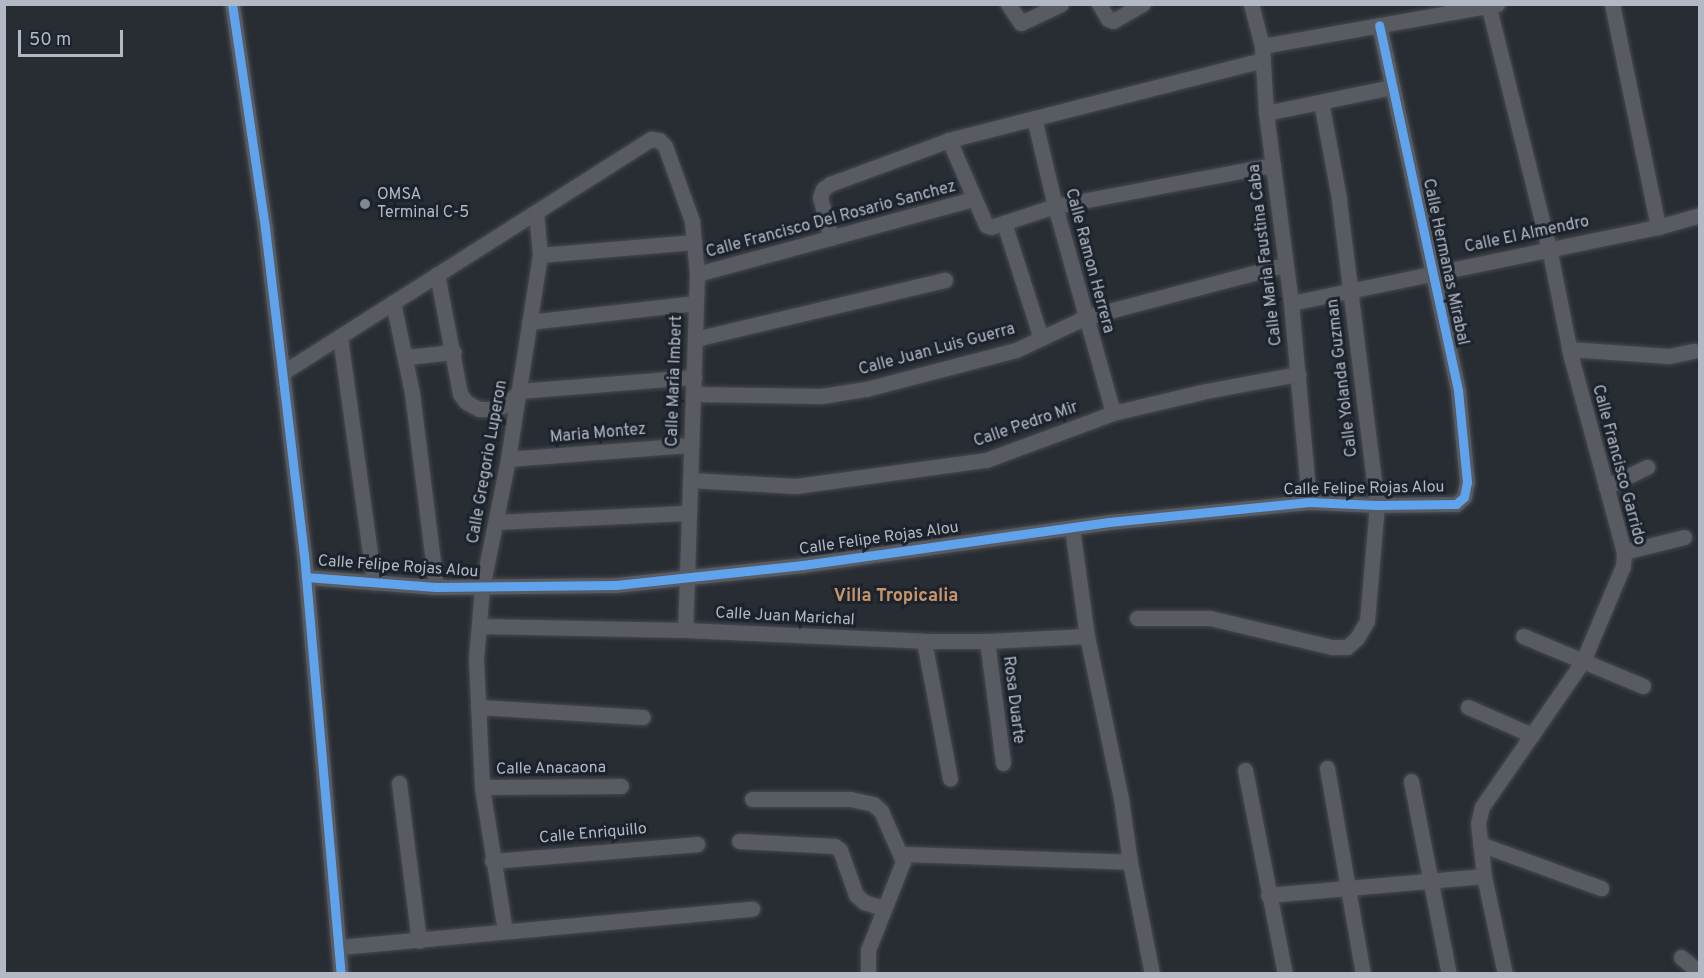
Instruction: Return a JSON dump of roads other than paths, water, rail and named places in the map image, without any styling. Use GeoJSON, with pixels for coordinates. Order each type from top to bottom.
{"type":"FeatureCollection","features":[{"type":"Feature","properties":{"kind":"street"},"geometry":{"type":"LineString","coordinates":[[232,4],[265,228],[306,577],[341,974]]}},
{"type":"Feature","properties":{"kind":"street"},"geometry":{"type":"LineString","coordinates":[[1008,4],[1019,22],[1023,23],[1061,4]]}},
{"type":"Feature","properties":{"kind":"street"},"geometry":{"type":"LineString","coordinates":[[1100,4],[1108,19],[1113,21],[1143,4]]}},
{"type":"Feature","properties":{"kind":"street","name":"Calle Maria Faustina Caba"},"geometry":{"type":"LineString","coordinates":[[1251,4],[1263,53],[1266,113],[1284,265],[1291,303],[1309,502]]}},
{"type":"Feature","properties":{"kind":"street"},"geometry":{"type":"LineString","coordinates":[[1612,4],[1658,226]]}},
{"type":"Feature","properties":{"kind":"street"},"geometry":{"type":"LineString","coordinates":[[831,238],[820,197],[823,189],[949,140],[1263,53],[1379,25],[1491,5]]}},
{"type":"Feature","properties":{"kind":"street","name":"Calle Francisco Garrido"},"geometry":{"type":"LineString","coordinates":[[1491,5],[1549,248],[1569,349],[1624,552],[1623,566],[1583,661],[1482,807],[1478,823],[1484,876],[1505,974]]}},
{"type":"Feature","properties":{"kind":"street","name":"Calle Hermanas Mirabal"},"geometry":{"type":"LineString","coordinates":[[1379,25],[1458,390],[1467,482],[1464,497],[1456,504]]}},
{"type":"Feature","properties":{"kind":"street"},"geometry":{"type":"LineString","coordinates":[[1266,113],[1392,87]]}},
{"type":"Feature","properties":{"kind":"street","name":"Calle Yolanda Guzman"},"geometry":{"type":"LineString","coordinates":[[1137,618],[1210,618],[1312,644],[1347,646],[1358,638],[1367,621],[1377,505],[1339,198],[1321,102]]}},
{"type":"Feature","properties":{"kind":"street","name":"Calle Ramon Herrera"},"geometry":{"type":"LineString","coordinates":[[1034,118],[1055,206],[1113,413]]}},
{"type":"Feature","properties":{"kind":"street","name":"Calle Maria Imbert"},"geometry":{"type":"LineString","coordinates":[[536,212],[651,139],[659,140],[665,146],[692,221],[697,274],[685,630]]}},
{"type":"Feature","properties":{"kind":"street"},"geometry":{"type":"LineString","coordinates":[[949,140],[986,225],[1004,223],[1055,206],[1273,165]]}},
{"type":"Feature","properties":{"kind":"street","name":"Calle Francisco Del Rosario Sanchez"},"geometry":{"type":"LineString","coordinates":[[697,274],[974,199]]}},
{"type":"Feature","properties":{"kind":"street"},"geometry":{"type":"LineString","coordinates":[[282,373],[536,212]]}},
{"type":"Feature","properties":{"kind":"street","name":"Calle Gregorio Luperon"},"geometry":{"type":"LineString","coordinates":[[505,931],[482,788],[476,659],[482,588],[508,459],[540,255],[536,212]]}},
{"type":"Feature","properties":{"kind":"street","name":"Calle El Almendro"},"geometry":{"type":"LineString","coordinates":[[1291,303],[1658,226],[1700,215]]}},
{"type":"Feature","properties":{"kind":"street"},"geometry":{"type":"LineString","coordinates":[[1004,223],[1041,338]]}},
{"type":"Feature","properties":{"kind":"street"},"geometry":{"type":"LineString","coordinates":[[540,255],[694,242]]}},
{"type":"Feature","properties":{"kind":"street","name":"Calle Juan Luis Guerra"},"geometry":{"type":"LineString","coordinates":[[694,394],[821,396],[866,389],[1016,350],[1086,317],[1284,265]]}},
{"type":"Feature","properties":{"kind":"street"},"geometry":{"type":"LineString","coordinates":[[437,274],[454,352],[460,394],[466,402],[479,409],[496,409],[507,404],[519,391],[694,377]]}},
{"type":"Feature","properties":{"kind":"street"},"geometry":{"type":"LineString","coordinates":[[695,339],[945,280]]}},
{"type":"Feature","properties":{"kind":"street"},"geometry":{"type":"LineString","coordinates":[[393,302],[406,357],[436,587]]}},
{"type":"Feature","properties":{"kind":"street"},"geometry":{"type":"LineString","coordinates":[[529,322],[696,303]]}},
{"type":"Feature","properties":{"kind":"street"},"geometry":{"type":"LineString","coordinates":[[339,337],[374,583]]}},
{"type":"Feature","properties":{"kind":"street"},"geometry":{"type":"LineString","coordinates":[[1569,349],[1669,356],[1693,351]]}},
{"type":"Feature","properties":{"kind":"street"},"geometry":{"type":"LineString","coordinates":[[406,357],[454,352]]}},
{"type":"Feature","properties":{"kind":"street","name":"Calle Pedro Mir"},"geometry":{"type":"LineString","coordinates":[[690,480],[796,486],[986,460],[1113,413],[1206,391],[1298,374]]}},
{"type":"Feature","properties":{"kind":"street","name":"Maria Montez"},"geometry":{"type":"LineString","coordinates":[[508,459],[691,445]]}},
{"type":"Feature","properties":{"kind":"street"},"geometry":{"type":"LineString","coordinates":[[1606,487],[1647,467]]}},
{"type":"Feature","properties":{"kind":"street","name":"Calle Felipe Rojas Alou"},"geometry":{"type":"LineString","coordinates":[[306,577],[436,587],[616,585],[687,579],[1072,528],[1309,502],[1377,505],[1456,504]]}},
{"type":"Feature","properties":{"kind":"street"},"geometry":{"type":"LineString","coordinates":[[497,522],[689,513]]}},
{"type":"Feature","properties":{"kind":"street"},"geometry":{"type":"LineString","coordinates":[[1072,528],[1087,636],[1121,799],[1130,862],[1152,974]]}},
{"type":"Feature","properties":{"kind":"street"},"geometry":{"type":"LineString","coordinates":[[1624,552],[1684,537]]}},
{"type":"Feature","properties":{"kind":"street","name":"Calle Juan Marichal"},"geometry":{"type":"LineString","coordinates":[[480,626],[685,630],[924,641],[987,641],[1087,636]]}},
{"type":"Feature","properties":{"kind":"street"},"geometry":{"type":"LineString","coordinates":[[1523,636],[1643,686]]}},
{"type":"Feature","properties":{"kind":"street"},"geometry":{"type":"LineString","coordinates":[[924,641],[950,779]]}},
{"type":"Feature","properties":{"kind":"street","name":"Rosa Duarte"},"geometry":{"type":"LineString","coordinates":[[987,641],[1003,763]]}},
{"type":"Feature","properties":{"kind":"street"},"geometry":{"type":"LineString","coordinates":[[478,707],[643,717]]}},
{"type":"Feature","properties":{"kind":"street"},"geometry":{"type":"LineString","coordinates":[[1468,708],[1532,735]]}},
{"type":"Feature","properties":{"kind":"street"},"geometry":{"type":"LineString","coordinates":[[1327,768],[1363,974]]}},
{"type":"Feature","properties":{"kind":"street"},"geometry":{"type":"LineString","coordinates":[[1245,770],[1285,974]]}},
{"type":"Feature","properties":{"kind":"street"},"geometry":{"type":"LineString","coordinates":[[1411,781],[1449,974]]}},
{"type":"Feature","properties":{"kind":"street"},"geometry":{"type":"LineString","coordinates":[[399,783],[419,940]]}},
{"type":"Feature","properties":{"kind":"street","name":"Calle Anacaona"},"geometry":{"type":"LineString","coordinates":[[482,788],[621,786]]}},
{"type":"Feature","properties":{"kind":"street"},"geometry":{"type":"LineString","coordinates":[[752,799],[850,799],[873,804],[881,811],[903,861]]}},
{"type":"Feature","properties":{"kind":"street"},"geometry":{"type":"LineString","coordinates":[[739,841],[838,847],[856,895],[864,902],[883,908]]}},
{"type":"Feature","properties":{"kind":"street","name":"Calle Enriquillo"},"geometry":{"type":"LineString","coordinates":[[492,861],[697,844]]}},
{"type":"Feature","properties":{"kind":"street"},"geometry":{"type":"LineString","coordinates":[[1480,844],[1601,888]]}},
{"type":"Feature","properties":{"kind":"street"},"geometry":{"type":"LineString","coordinates":[[868,974],[868,950],[906,854],[1130,862]]}},
{"type":"Feature","properties":{"kind":"street"},"geometry":{"type":"LineString","coordinates":[[1268,895],[1484,876]]}},
{"type":"Feature","properties":{"kind":"street"},"geometry":{"type":"LineString","coordinates":[[339,947],[752,909]]}},
{"type":"Feature","properties":{"kind":"street"},"geometry":{"type":"LineString","coordinates":[[1681,957],[1700,973]]}},
{"type":"Feature","properties":{"kind":"place","name":"OMSA Terminal C-5"},"geometry":{"type":"Point","coordinates":[365,204]}},
{"type":"Feature","properties":{"kind":"district","name":"Villa Tropicalia"},"geometry":{"type":"Point","coordinates":[896,597]}}]}
